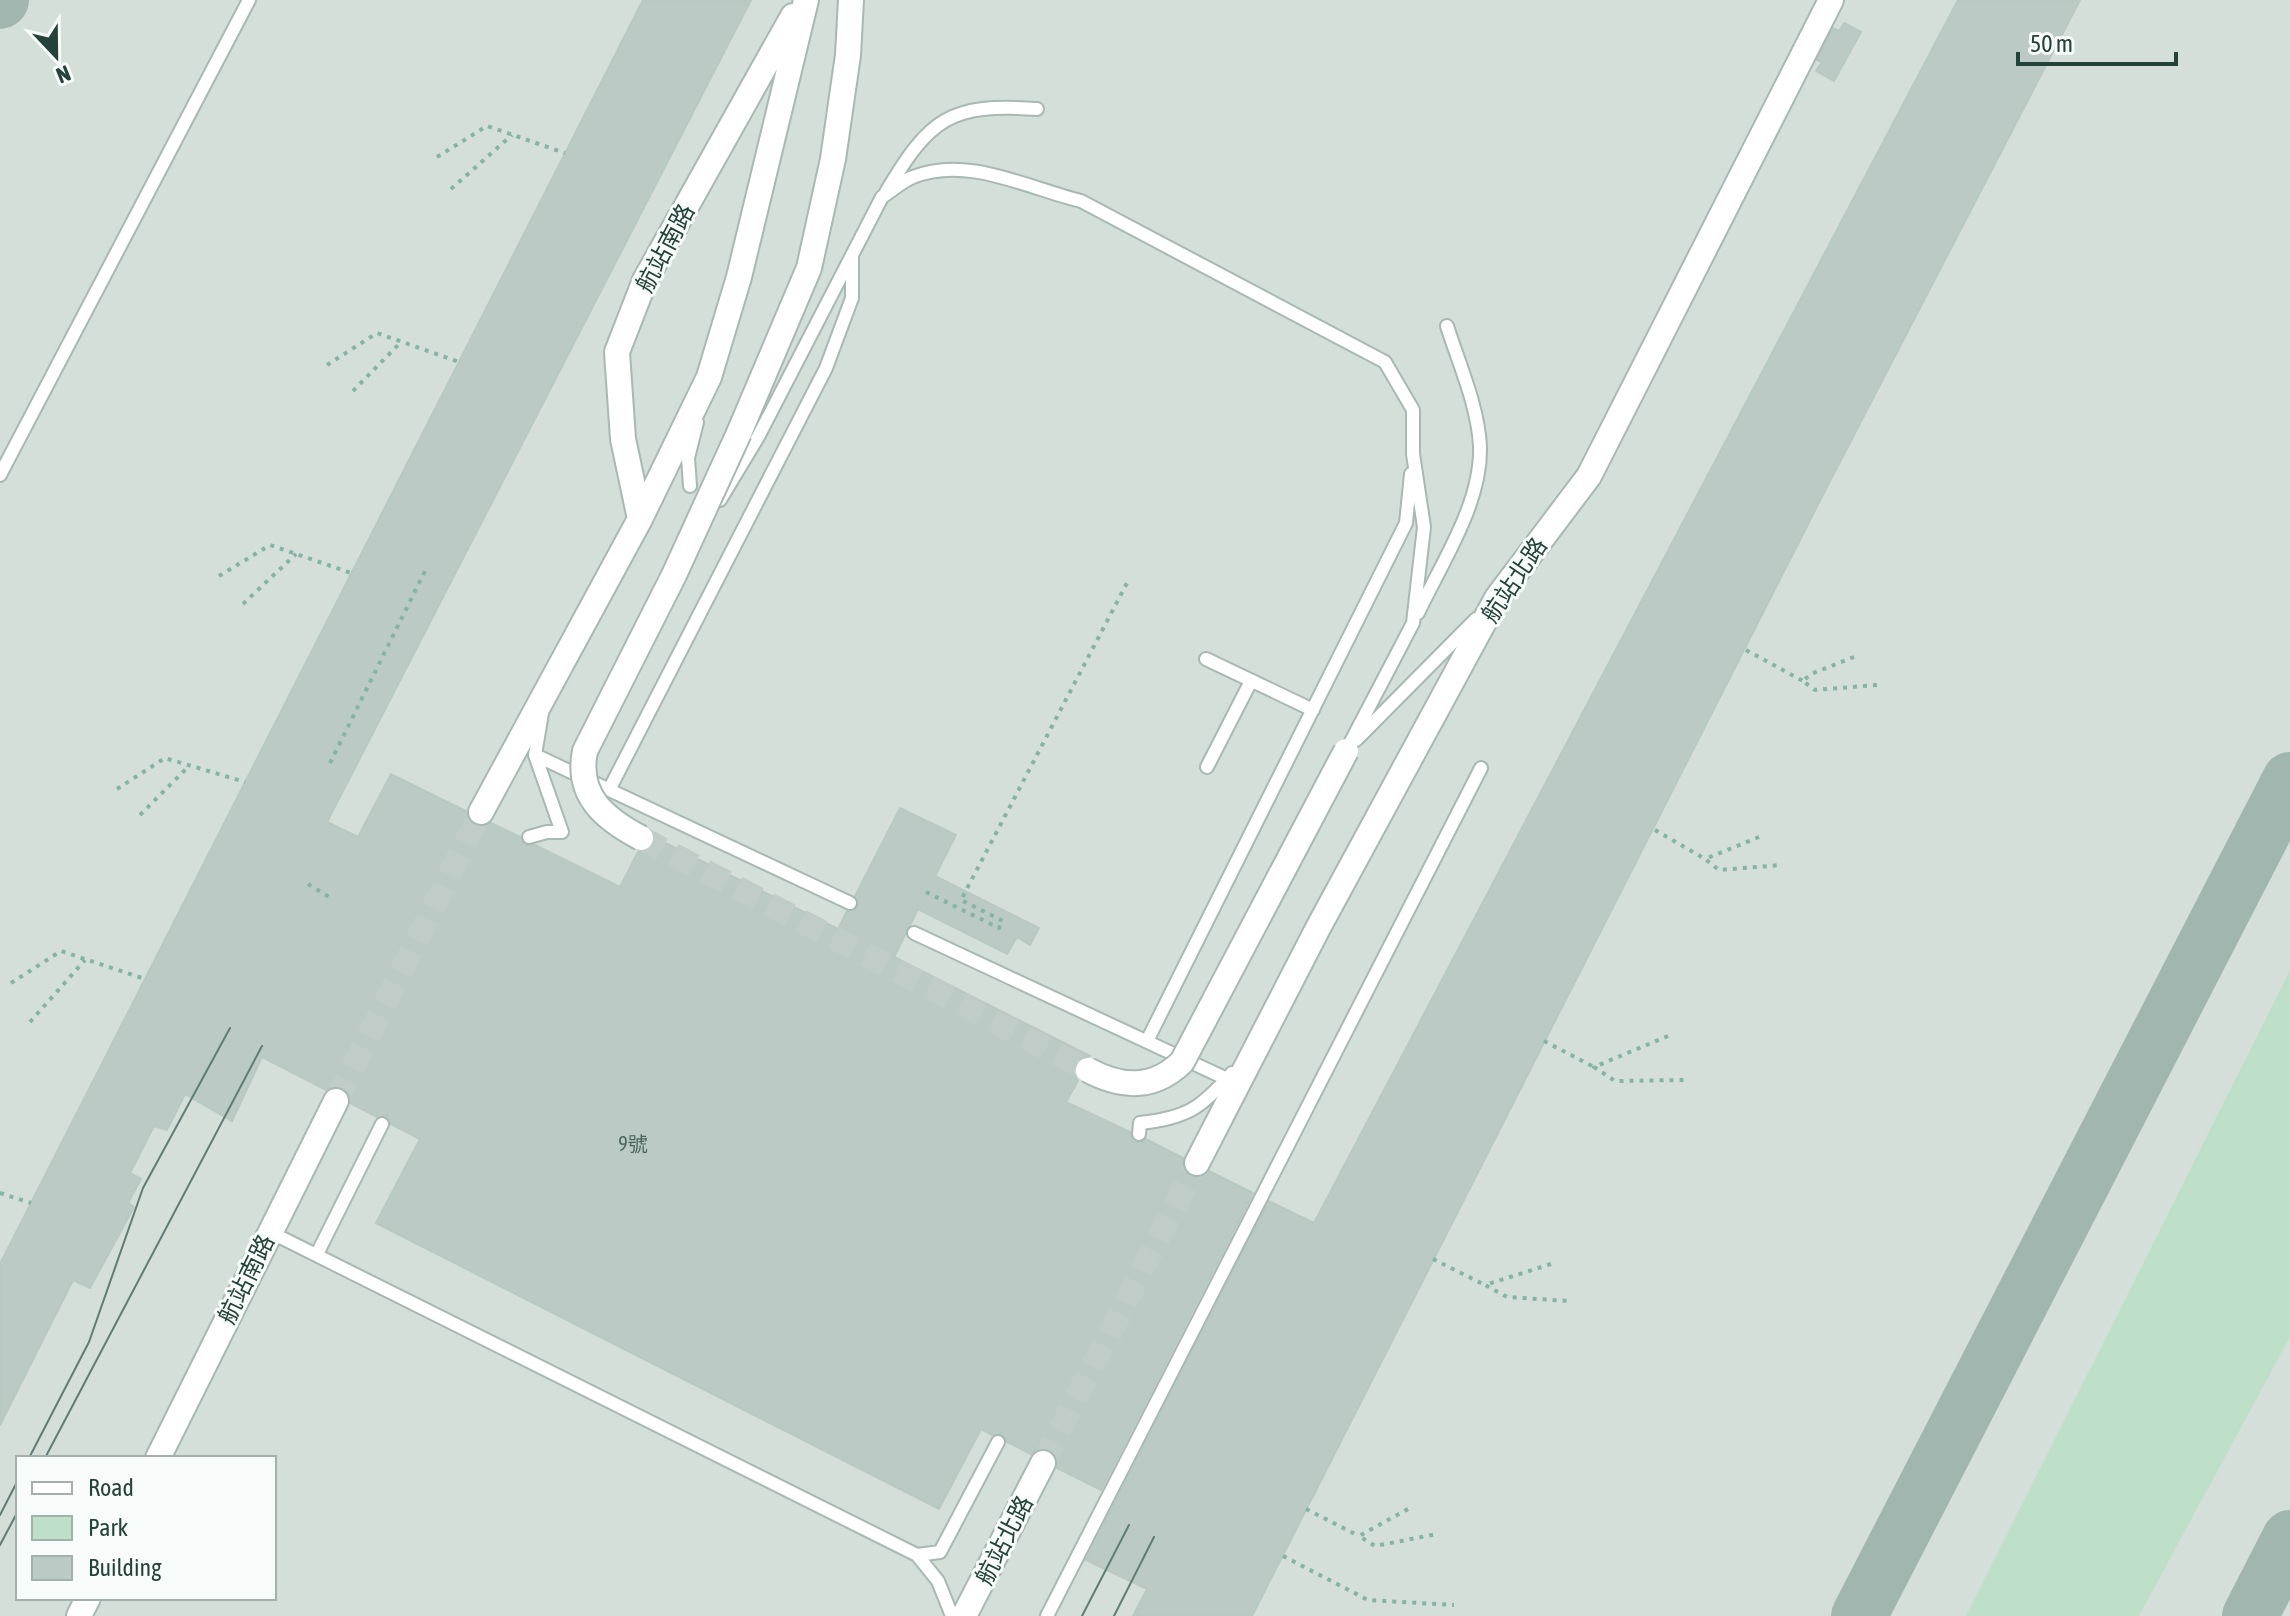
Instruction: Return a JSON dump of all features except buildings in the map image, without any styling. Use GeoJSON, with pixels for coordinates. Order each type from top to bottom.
{"type":"FeatureCollection","features":[{"type":"Feature","properties":{"kind":"street","name":"航站南路"},"geometry":{"type":"LineString","coordinates":[[481,812],[640,519],[709,377],[739,277],[804,0]]}},
{"type":"Feature","properties":{"kind":"street","name":"航站南路"},"geometry":{"type":"LineString","coordinates":[[640,519],[623,439],[617,352],[645,280],[804,0]]}},
{"type":"Feature","properties":{"kind":"street"},"geometry":{"type":"LineString","coordinates":[[641,838],[610,822],[595,806],[585,787],[582,766],[585,751],[749,435],[809,268],[833,159],[848,55],[851,0]]}},
{"type":"Feature","properties":{"kind":"street","name":"航站北路"},"geometry":{"type":"LineString","coordinates":[[1197,1163],[1497,598],[1589,476],[1831,0]]}},
{"type":"Feature","properties":{"kind":"street"},"geometry":{"type":"LineString","coordinates":[[1088,1070],[1106,1080],[1151,1084],[1168,1075],[1182,1062],[1346,751]]}},
{"type":"Feature","properties":{"kind":"street","name":"航站南路"},"geometry":{"type":"LineString","coordinates":[[159,1456],[336,1101]]}},
{"type":"Feature","properties":{"kind":"street","name":"航站北路"},"geometry":{"type":"LineString","coordinates":[[964,1616],[1043,1463]]}},
{"type":"Feature","properties":{"kind":"lane"},"geometry":{"type":"LineString","coordinates":[[0,475],[249,0]]}},
{"type":"Feature","properties":{"kind":"lane"},"geometry":{"type":"LineString","coordinates":[[749,435],[908,155],[937,123],[964,110],[999,106],[1037,109]]}},
{"type":"Feature","properties":{"kind":"lane"},"geometry":{"type":"LineString","coordinates":[[882,197],[912,177],[979,169],[1031,189],[1081,201],[1385,362],[1413,410],[1413,454],[1406,523],[1147,1041]]}},
{"type":"Feature","properties":{"kind":"lane"},"geometry":{"type":"LineString","coordinates":[[609,790],[826,368],[852,298],[852,254]]}},
{"type":"Feature","properties":{"kind":"lane"},"geometry":{"type":"LineString","coordinates":[[1346,751],[1413,623],[1477,486],[1480,444],[1469,394],[1447,326]]}},
{"type":"Feature","properties":{"kind":"lane"},"geometry":{"type":"LineString","coordinates":[[690,486],[688,458],[709,377]]}},
{"type":"Feature","properties":{"kind":"lane"},"geometry":{"type":"LineString","coordinates":[[1413,454],[1424,527],[1413,623]]}},
{"type":"Feature","properties":{"kind":"lane"},"geometry":{"type":"LineString","coordinates":[[1346,751],[1497,598]]}},
{"type":"Feature","properties":{"kind":"lane"},"geometry":{"type":"LineString","coordinates":[[1206,659],[1313,710]]}},
{"type":"Feature","properties":{"kind":"lane"},"geometry":{"type":"LineString","coordinates":[[1207,767],[1251,681]]}},
{"type":"Feature","properties":{"kind":"lane"},"geometry":{"type":"LineString","coordinates":[[529,837],[562,832],[535,755],[547,687]]}},
{"type":"Feature","properties":{"kind":"lane"},"geometry":{"type":"LineString","coordinates":[[535,755],[850,903]]}},
{"type":"Feature","properties":{"kind":"lane"},"geometry":{"type":"LineString","coordinates":[[1047,1616],[1481,768]]}},
{"type":"Feature","properties":{"kind":"lane"},"geometry":{"type":"LineString","coordinates":[[914,933],[1227,1079]]}},
{"type":"Feature","properties":{"kind":"lane"},"geometry":{"type":"LineString","coordinates":[[1140,1129],[1202,1106],[1258,1044]]}},
{"type":"Feature","properties":{"kind":"lane"},"geometry":{"type":"LineString","coordinates":[[317,1254],[382,1124]]}},
{"type":"Feature","properties":{"kind":"lane"},"geometry":{"type":"LineString","coordinates":[[270,1232],[917,1555],[938,1581],[952,1616]]}},
{"type":"Feature","properties":{"kind":"lane"},"geometry":{"type":"LineString","coordinates":[[917,1555],[940,1552],[998,1442]]}},
{"type":"Feature","properties":{"kind":"path"},"geometry":{"type":"LineString","coordinates":[[437,157],[487,126],[565,153]]}},
{"type":"Feature","properties":{"kind":"path"},"geometry":{"type":"LineString","coordinates":[[451,189],[512,135]]}},
{"type":"Feature","properties":{"kind":"path"},"geometry":{"type":"LineString","coordinates":[[327,365],[377,333],[459,362]]}},
{"type":"Feature","properties":{"kind":"path"},"geometry":{"type":"LineString","coordinates":[[353,391],[401,342]]}},
{"type":"Feature","properties":{"kind":"path"},"geometry":{"type":"LineString","coordinates":[[219,576],[270,545],[351,573]]}},
{"type":"Feature","properties":{"kind":"path"},"geometry":{"type":"LineString","coordinates":[[243,604],[296,554]]}},
{"type":"Feature","properties":{"kind":"path"},"geometry":{"type":"LineString","coordinates":[[330,763],[427,567]]}},
{"type":"Feature","properties":{"kind":"path"},"geometry":{"type":"LineString","coordinates":[[926,892],[999,928],[1003,921],[961,900],[1127,583]]}},
{"type":"Feature","properties":{"kind":"path"},"geometry":{"type":"LineString","coordinates":[[1746,650],[1815,690],[1877,685]]}},
{"type":"Feature","properties":{"kind":"path"},"geometry":{"type":"LineString","coordinates":[[1803,681],[1811,674],[1854,657]]}},
{"type":"Feature","properties":{"kind":"path"},"geometry":{"type":"LineString","coordinates":[[117,789],[165,758],[245,782]]}},
{"type":"Feature","properties":{"kind":"path"},"geometry":{"type":"LineString","coordinates":[[140,815],[189,766]]}},
{"type":"Feature","properties":{"kind":"path"},"geometry":{"type":"LineString","coordinates":[[1655,830],[1719,870],[1781,865]]}},
{"type":"Feature","properties":{"kind":"path"},"geometry":{"type":"LineString","coordinates":[[1705,859],[1759,837]]}},
{"type":"Feature","properties":{"kind":"path"},"geometry":{"type":"LineString","coordinates":[[308,884],[329,897]]}},
{"type":"Feature","properties":{"kind":"path"},"geometry":{"type":"LineString","coordinates":[[11,983],[61,951],[145,979]]}},
{"type":"Feature","properties":{"kind":"path"},"geometry":{"type":"LineString","coordinates":[[30,1022],[85,960]]}},
{"type":"Feature","properties":{"kind":"path"},"geometry":{"type":"LineString","coordinates":[[1594,1067],[1668,1036]]}},
{"type":"Feature","properties":{"kind":"path"},"geometry":{"type":"LineString","coordinates":[[1544,1041],[1615,1081],[1686,1080]]}},
{"type":"Feature","properties":{"kind":"path"},"geometry":{"type":"LineString","coordinates":[[0,1193],[31,1203]]}},
{"type":"Feature","properties":{"kind":"path"},"geometry":{"type":"LineString","coordinates":[[1433,1259],[1507,1297],[1569,1301]]}},
{"type":"Feature","properties":{"kind":"path"},"geometry":{"type":"LineString","coordinates":[[1485,1285],[1551,1264]]}},
{"type":"Feature","properties":{"kind":"path"},"geometry":{"type":"LineString","coordinates":[[1306,1509],[1375,1546],[1437,1534]]}},
{"type":"Feature","properties":{"kind":"path"},"geometry":{"type":"LineString","coordinates":[[1359,1536],[1408,1509]]}},
{"type":"Feature","properties":{"kind":"path"},"geometry":{"type":"LineString","coordinates":[[1283,1556],[1368,1600],[1454,1605]]}},
{"type":"Feature","properties":{"kind":"shaded area"},"geometry":{"type":"Polygon","coordinates":[[[0,0],[2290,0],[2290,1616],[0,1616],[0,0]]]}},
{"type":"Feature","properties":{"kind":"green space"},"geometry":{"type":"Polygon","coordinates":[[[2290,971],[2290,1337],[2139,1616],[1966,1616],[2290,971]]]}},
{"type":"Feature","properties":{"kind":"taxiway"},"geometry":{"type":"LineString","coordinates":[[1859,1616],[2290,780]]}},
{"type":"Feature","properties":{"kind":"taxiway"},"geometry":{"type":"LineString","coordinates":[[2250,1616],[2290,1538]]}},
{"type":"Feature","properties":{"kind":"tunnel"},"geometry":{"type":"LineString","coordinates":[[336,1101],[481,812]]}},
{"type":"Feature","properties":{"kind":"tunnel"},"geometry":{"type":"LineString","coordinates":[[641,838],[1088,1070]]}},
{"type":"Feature","properties":{"kind":"tunnel"},"geometry":{"type":"LineString","coordinates":[[1043,1463],[1197,1163]]}},
{"type":"Feature","properties":{"kind":"tram line"},"geometry":{"type":"LineString","coordinates":[[30,1456],[89,1342],[143,1188],[230,1028]]}},
{"type":"Feature","properties":{"kind":"tram line"},"geometry":{"type":"LineString","coordinates":[[46,1456],[262,1046]]}},
{"type":"Feature","properties":{"kind":"tram line"},"geometry":{"type":"LineString","coordinates":[[0,1515],[16,1484]]}},
{"type":"Feature","properties":{"kind":"tram line"},"geometry":{"type":"LineString","coordinates":[[0,1545],[16,1515]]}},
{"type":"Feature","properties":{"kind":"tram line"},"geometry":{"type":"LineString","coordinates":[[1082,1616],[1129,1525]]}},
{"type":"Feature","properties":{"kind":"tram line"},"geometry":{"type":"LineString","coordinates":[[1114,1616],[1154,1537]]}}]}
